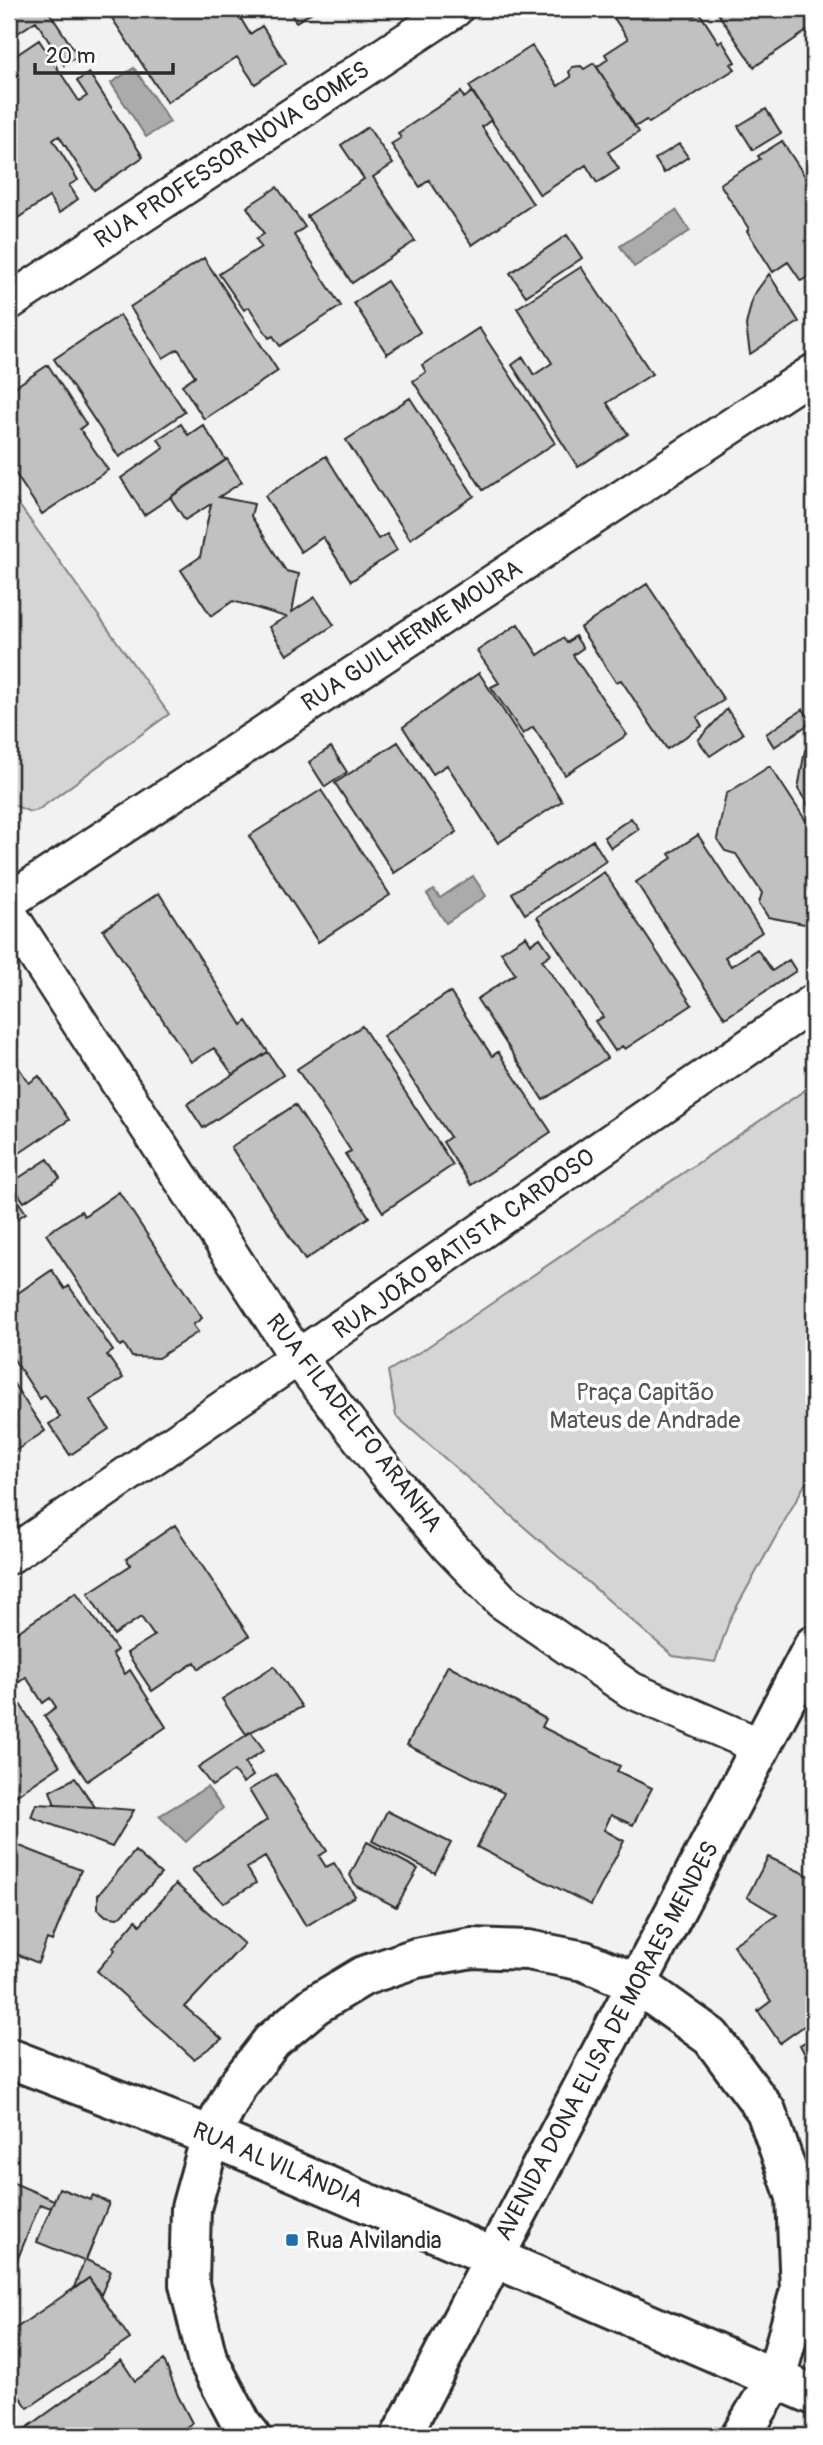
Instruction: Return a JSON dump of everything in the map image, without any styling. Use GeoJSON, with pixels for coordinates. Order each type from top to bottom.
{"type":"FeatureCollection","features":[{"type":"Feature","properties":{"kind":"street","name":"RUA PROFESSOR NOVA GOMES"},"geometry":{"type":"LineString","coordinates":[[9,302],[455,9]]}},
{"type":"Feature","properties":{"kind":"street","name":"RUA GUILHERME MOURA"},"geometry":{"type":"LineString","coordinates":[[9,901],[814,372]]}},
{"type":"Feature","properties":{"kind":"street","name":"RUA FILADELFO ARANHA"},"geometry":{"type":"LineString","coordinates":[[9,914],[298,1358],[395,1483],[448,1545],[502,1601],[631,1690],[762,1747]]}},
{"type":"Feature","properties":{"kind":"street","name":"RUA JOÃO BATISTA CARDOSO"},"geometry":{"type":"LineString","coordinates":[[9,1556],[814,1002]]}},
{"type":"Feature","properties":{"kind":"street","name":"AVENIDA DONA ELISA DE MORAES MENDES"},"geometry":{"type":"LineString","coordinates":[[401,2436],[814,1645]]}},
{"type":"Feature","properties":{"kind":"street"},"geometry":{"type":"LineString","coordinates":[[251,2436],[242,2425],[207,2358],[189,2284],[191,2208],[211,2136],[237,2086],[272,2041],[315,2005],[363,1976],[416,1958],[472,1948],[528,1950],[573,1959],[636,1983],[710,2037],[766,2111],[796,2197],[800,2290],[776,2378],[741,2436]]}},
{"type":"Feature","properties":{"kind":"street","name":"RUA ALVILÂNDIA"},"geometry":{"type":"LineString","coordinates":[[9,2058],[211,2136],[814,2395]]}},
{"type":"Feature","properties":{"kind":"green space"},"geometry":{"type":"Polygon","coordinates":[[[9,491],[169,714],[38,810],[30,812],[9,803],[9,491]]]}},
{"type":"Feature","properties":{"kind":"green space","name":"Praça Capitão Mateus de Andrade"},"geometry":{"type":"Polygon","coordinates":[[[814,1084],[814,1468],[730,1619],[715,1662],[673,1656],[396,1416],[388,1371],[423,1350],[814,1084]]]}},
{"type":"Feature","properties":{"kind":"shaded area"},"geometry":{"type":"Polygon","coordinates":[[[134,68],[170,122],[146,137],[111,83],[134,68]]]}},
{"type":"Feature","properties":{"kind":"shaded area"},"geometry":{"type":"Polygon","coordinates":[[[676,210],[690,231],[634,267],[620,246],[676,210]]]}},
{"type":"Feature","properties":{"kind":"shaded area"},"geometry":{"type":"Polygon","coordinates":[[[473,876],[486,896],[446,923],[427,894],[434,890],[440,898],[473,876]]]}},
{"type":"Feature","properties":{"kind":"shaded area"},"geometry":{"type":"Polygon","coordinates":[[[207,1787],[223,1808],[186,1842],[159,1816],[207,1787]]]}},
{"type":"Feature","properties":{"kind":"building"},"geometry":{"type":"Polygon","coordinates":[[[9,9],[47,9],[78,56],[64,65],[36,21],[9,39],[9,9]]]}},
{"type":"Feature","properties":{"kind":"building"},"geometry":{"type":"Polygon","coordinates":[[[106,9],[246,9],[238,14],[250,34],[262,26],[286,63],[255,84],[237,57],[167,102],[106,9]]]}},
{"type":"Feature","properties":{"kind":"building"},"geometry":{"type":"Polygon","coordinates":[[[288,9],[317,9],[296,22],[288,9]]]}},
{"type":"Feature","properties":{"kind":"building"},"geometry":{"type":"Polygon","coordinates":[[[608,9],[690,9],[694,16],[699,12],[719,43],[722,41],[735,62],[731,64],[735,69],[649,123],[646,120],[635,127],[597,67],[608,59],[605,54],[628,39],[608,9]]]}},
{"type":"Feature","properties":{"kind":"building"},"geometry":{"type":"Polygon","coordinates":[[[715,9],[814,9],[814,26],[754,67],[715,9]]]}},
{"type":"Feature","properties":{"kind":"building"},"geometry":{"type":"Polygon","coordinates":[[[39,40],[79,101],[87,96],[77,81],[89,73],[143,157],[94,190],[59,136],[53,140],[78,180],[69,185],[78,199],[59,213],[49,197],[9,224],[9,60],[39,40]]]}},
{"type":"Feature","properties":{"kind":"building"},"geometry":{"type":"Polygon","coordinates":[[[532,46],[558,86],[571,77],[569,72],[572,67],[581,66],[584,69],[594,63],[639,132],[608,152],[619,169],[597,183],[586,165],[540,195],[469,86],[532,46]]]}},
{"type":"Feature","properties":{"kind":"building"},"geometry":{"type":"Polygon","coordinates":[[[461,92],[464,98],[472,92],[491,120],[482,127],[533,204],[472,245],[429,180],[420,187],[391,144],[401,138],[398,133],[461,92]]]}},
{"type":"Feature","properties":{"kind":"building"},"geometry":{"type":"Polygon","coordinates":[[[766,109],[781,133],[753,150],[738,126],[766,109]]]}},
{"type":"Feature","properties":{"kind":"building"},"geometry":{"type":"Polygon","coordinates":[[[368,127],[393,164],[373,177],[415,241],[352,283],[307,216],[364,179],[341,145],[368,127]]]}},
{"type":"Feature","properties":{"kind":"building"},"geometry":{"type":"Polygon","coordinates":[[[782,141],[814,190],[814,273],[801,281],[788,262],[773,272],[720,184],[760,159],[758,156],[782,141]]]}},
{"type":"Feature","properties":{"kind":"building"},"geometry":{"type":"Polygon","coordinates":[[[679,144],[688,157],[664,173],[655,159],[679,144]]]}},
{"type":"Feature","properties":{"kind":"building"},"geometry":{"type":"Polygon","coordinates":[[[277,187],[305,227],[294,235],[341,306],[280,346],[273,336],[269,338],[249,307],[244,310],[219,274],[261,247],[256,239],[264,234],[247,207],[277,187]]]}},
{"type":"Feature","properties":{"kind":"building"},"geometry":{"type":"Polygon","coordinates":[[[9,226],[18,240],[9,245],[9,226]]]}},
{"type":"Feature","properties":{"kind":"building"},"geometry":{"type":"Polygon","coordinates":[[[567,235],[582,258],[526,296],[510,273],[567,235]]]}},
{"type":"Feature","properties":{"kind":"building"},"geometry":{"type":"Polygon","coordinates":[[[204,258],[278,371],[204,419],[182,385],[195,376],[178,349],[163,358],[130,307],[204,258]]]}},
{"type":"Feature","properties":{"kind":"building"},"geometry":{"type":"Polygon","coordinates":[[[581,267],[652,374],[607,403],[628,434],[578,467],[512,365],[523,357],[534,375],[552,363],[517,308],[581,267]]]}},
{"type":"Feature","properties":{"kind":"building"},"geometry":{"type":"Polygon","coordinates":[[[769,274],[799,322],[750,354],[746,325],[753,296],[769,274]]]}},
{"type":"Feature","properties":{"kind":"building"},"geometry":{"type":"Polygon","coordinates":[[[387,281],[420,332],[387,354],[354,303],[387,281]]]}},
{"type":"Feature","properties":{"kind":"building"},"geometry":{"type":"Polygon","coordinates":[[[120,315],[185,412],[119,457],[54,359],[120,315]]]}},
{"type":"Feature","properties":{"kind":"building"},"geometry":{"type":"Polygon","coordinates":[[[479,328],[555,443],[483,490],[413,381],[426,372],[422,365],[479,328]]]}},
{"type":"Feature","properties":{"kind":"building"},"geometry":{"type":"Polygon","coordinates":[[[48,365],[86,424],[80,429],[108,470],[42,514],[9,464],[9,391],[48,365]]]}},
{"type":"Feature","properties":{"kind":"building"},"geometry":{"type":"Polygon","coordinates":[[[410,398],[474,496],[410,539],[346,440],[410,398]]]}},
{"type":"Feature","properties":{"kind":"building"},"geometry":{"type":"Polygon","coordinates":[[[181,424],[188,435],[203,425],[226,460],[144,515],[121,478],[164,448],[158,439],[181,424]]]}},
{"type":"Feature","properties":{"kind":"building"},"geometry":{"type":"Polygon","coordinates":[[[326,456],[378,539],[387,534],[397,550],[351,581],[323,537],[301,552],[265,496],[326,456]]]}},
{"type":"Feature","properties":{"kind":"building"},"geometry":{"type":"Polygon","coordinates":[[[227,459],[242,482],[219,497],[254,504],[251,516],[286,571],[299,574],[292,612],[315,597],[334,625],[287,655],[269,627],[286,617],[233,601],[211,616],[181,570],[200,557],[211,504],[185,520],[170,497],[227,459]]]}},
{"type":"Feature","properties":{"kind":"building"},"geometry":{"type":"Polygon","coordinates":[[[647,584],[724,700],[697,717],[702,726],[667,749],[621,680],[616,682],[580,628],[647,584]]]}},
{"type":"Feature","properties":{"kind":"building"},"geometry":{"type":"Polygon","coordinates":[[[518,624],[538,655],[563,638],[567,643],[575,636],[583,648],[573,655],[627,735],[565,775],[533,727],[523,734],[491,687],[499,683],[477,651],[518,624]]]}},
{"type":"Feature","properties":{"kind":"building"},"geometry":{"type":"Polygon","coordinates":[[[479,673],[562,801],[498,843],[447,765],[433,774],[403,727],[479,673]]]}},
{"type":"Feature","properties":{"kind":"building"},"geometry":{"type":"Polygon","coordinates":[[[727,709],[743,734],[710,756],[698,740],[727,709]]]}},
{"type":"Feature","properties":{"kind":"building"},"geometry":{"type":"Polygon","coordinates":[[[803,709],[812,722],[774,747],[766,734],[803,709]]]}},
{"type":"Feature","properties":{"kind":"building"},"geometry":{"type":"Polygon","coordinates":[[[398,742],[457,832],[394,873],[335,783],[398,742]]]}},
{"type":"Feature","properties":{"kind":"building"},"geometry":{"type":"Polygon","coordinates":[[[814,744],[814,814],[798,789],[805,750],[814,744]]]}},
{"type":"Feature","properties":{"kind":"building"},"geometry":{"type":"Polygon","coordinates":[[[331,747],[347,772],[325,787],[309,762],[331,747]]]}},
{"type":"Feature","properties":{"kind":"building"},"geometry":{"type":"Polygon","coordinates":[[[770,766],[814,833],[814,917],[804,924],[768,917],[759,903],[762,893],[736,854],[725,851],[717,839],[726,794],[770,766]]]}},
{"type":"Feature","properties":{"kind":"building"},"geometry":{"type":"Polygon","coordinates":[[[321,790],[390,895],[318,942],[249,836],[321,790]]]}},
{"type":"Feature","properties":{"kind":"building"},"geometry":{"type":"Polygon","coordinates":[[[631,818],[639,829],[611,848],[604,837],[631,818]]]}},
{"type":"Feature","properties":{"kind":"building"},"geometry":{"type":"Polygon","coordinates":[[[698,835],[762,932],[725,957],[731,966],[757,949],[772,971],[789,960],[796,971],[725,1018],[636,882],[672,858],[669,854],[698,835]]]}},
{"type":"Feature","properties":{"kind":"building"},"geometry":{"type":"Polygon","coordinates":[[[593,840],[606,861],[525,914],[512,893],[593,840]]]}},
{"type":"Feature","properties":{"kind":"building"},"geometry":{"type":"Polygon","coordinates":[[[604,872],[692,1005],[625,1049],[622,1046],[615,1051],[595,1021],[603,1017],[537,917],[604,872]]]}},
{"type":"Feature","properties":{"kind":"building"},"geometry":{"type":"Polygon","coordinates":[[[159,893],[242,1025],[247,1021],[268,1052],[233,1075],[214,1048],[191,1062],[103,930],[159,893]]]}},
{"type":"Feature","properties":{"kind":"building"},"geometry":{"type":"Polygon","coordinates":[[[526,936],[531,944],[540,938],[551,954],[542,960],[607,1058],[543,1100],[477,999],[515,974],[501,952],[526,936]]]}},
{"type":"Feature","properties":{"kind":"building"},"geometry":{"type":"Polygon","coordinates":[[[450,992],[492,1056],[498,1052],[551,1132],[471,1185],[443,1142],[450,1137],[383,1036],[450,992]]]}},
{"type":"Feature","properties":{"kind":"building"},"geometry":{"type":"Polygon","coordinates":[[[362,1026],[453,1165],[383,1212],[345,1154],[351,1151],[297,1069],[362,1026]]]}},
{"type":"Feature","properties":{"kind":"building"},"geometry":{"type":"Polygon","coordinates":[[[9,1033],[18,1047],[9,1053],[9,1033]]]}},
{"type":"Feature","properties":{"kind":"building"},"geometry":{"type":"Polygon","coordinates":[[[268,1052],[283,1075],[203,1128],[187,1104],[268,1052]]]}},
{"type":"Feature","properties":{"kind":"building"},"geometry":{"type":"Polygon","coordinates":[[[9,1053],[29,1083],[39,1076],[69,1120],[9,1160],[9,1053]]]}},
{"type":"Feature","properties":{"kind":"building"},"geometry":{"type":"Polygon","coordinates":[[[295,1105],[369,1217],[305,1260],[231,1147],[295,1105]]]}},
{"type":"Feature","properties":{"kind":"building"},"geometry":{"type":"Polygon","coordinates":[[[48,1159],[60,1178],[24,1202],[11,1183],[48,1159]]]}},
{"type":"Feature","properties":{"kind":"building"},"geometry":{"type":"Polygon","coordinates":[[[9,1188],[26,1213],[9,1224],[9,1188]]]}},
{"type":"Feature","properties":{"kind":"building"},"geometry":{"type":"Polygon","coordinates":[[[119,1192],[202,1318],[193,1325],[198,1332],[158,1358],[132,1357],[124,1344],[120,1346],[46,1234],[81,1211],[84,1216],[119,1192]]]}},
{"type":"Feature","properties":{"kind":"building"},"geometry":{"type":"Polygon","coordinates":[[[52,1270],[65,1289],[69,1286],[113,1351],[107,1355],[123,1378],[90,1400],[109,1429],[70,1455],[49,1424],[60,1417],[45,1395],[40,1399],[9,1352],[9,1299],[52,1270]]]}},
{"type":"Feature","properties":{"kind":"building"},"geometry":{"type":"Polygon","coordinates":[[[9,1377],[45,1431],[9,1455],[9,1377]]]}},
{"type":"Feature","properties":{"kind":"building"},"geometry":{"type":"Polygon","coordinates":[[[175,1525],[249,1636],[199,1669],[195,1662],[152,1691],[127,1653],[154,1636],[141,1617],[114,1635],[88,1593],[131,1565],[126,1559],[175,1525]]]}},
{"type":"Feature","properties":{"kind":"building"},"geometry":{"type":"Polygon","coordinates":[[[76,1592],[117,1650],[112,1654],[125,1674],[130,1670],[166,1727],[87,1781],[44,1716],[56,1707],[50,1698],[43,1703],[26,1677],[14,1686],[9,1678],[9,1638],[76,1592]]]}},
{"type":"Feature","properties":{"kind":"building"},"geometry":{"type":"Polygon","coordinates":[[[448,1665],[546,1719],[542,1727],[620,1766],[617,1771],[652,1788],[633,1825],[611,1815],[604,1830],[624,1841],[591,1905],[477,1847],[504,1793],[407,1745],[448,1665]]]}},
{"type":"Feature","properties":{"kind":"building"},"geometry":{"type":"Polygon","coordinates":[[[274,1666],[302,1707],[246,1734],[222,1699],[274,1666]]]}},
{"type":"Feature","properties":{"kind":"building"},"geometry":{"type":"Polygon","coordinates":[[[9,1687],[60,1766],[11,1799],[9,1796],[9,1687]]]}},
{"type":"Feature","properties":{"kind":"building"},"geometry":{"type":"Polygon","coordinates":[[[251,1732],[264,1750],[245,1763],[253,1776],[243,1783],[234,1771],[212,1786],[198,1767],[251,1732]]]}},
{"type":"Feature","properties":{"kind":"building"},"geometry":{"type":"Polygon","coordinates":[[[276,1774],[327,1851],[319,1856],[326,1867],[334,1863],[355,1896],[306,1926],[265,1857],[247,1868],[256,1883],[223,1903],[192,1870],[267,1820],[249,1790],[276,1774]]]}},
{"type":"Feature","properties":{"kind":"building"},"geometry":{"type":"Polygon","coordinates":[[[75,1778],[95,1807],[55,1805],[50,1791],[75,1778]]]}},
{"type":"Feature","properties":{"kind":"building"},"geometry":{"type":"Polygon","coordinates":[[[36,1804],[134,1810],[112,1847],[31,1817],[36,1804]]]}},
{"type":"Feature","properties":{"kind":"building"},"geometry":{"type":"Polygon","coordinates":[[[387,1811],[451,1843],[435,1873],[372,1841],[387,1811]]]}},
{"type":"Feature","properties":{"kind":"building"},"geometry":{"type":"Polygon","coordinates":[[[367,1842],[418,1869],[396,1907],[356,1886],[350,1875],[367,1842]]]}},
{"type":"Feature","properties":{"kind":"building"},"geometry":{"type":"Polygon","coordinates":[[[17,1845],[81,1870],[52,1941],[47,1939],[38,1963],[9,1951],[9,1862],[17,1845]]]}},
{"type":"Feature","properties":{"kind":"building"},"geometry":{"type":"Polygon","coordinates":[[[135,1851],[161,1874],[122,1915],[117,1918],[106,1916],[98,1909],[98,1895],[135,1851]]]}},
{"type":"Feature","properties":{"kind":"building"},"geometry":{"type":"Polygon","coordinates":[[[768,1857],[814,1878],[814,2019],[780,2043],[758,2011],[771,2001],[733,1945],[777,1915],[747,1897],[768,1857]]]}},
{"type":"Feature","properties":{"kind":"building"},"geometry":{"type":"Polygon","coordinates":[[[176,1884],[244,1944],[185,2007],[222,2039],[194,2059],[97,1971],[136,1920],[140,1925],[176,1884]]]}},
{"type":"Feature","properties":{"kind":"building"},"geometry":{"type":"Polygon","coordinates":[[[814,2037],[814,2072],[800,2045],[814,2037]]]}},
{"type":"Feature","properties":{"kind":"building"},"geometry":{"type":"Polygon","coordinates":[[[9,2181],[54,2200],[51,2208],[40,2204],[9,2280],[9,2181]]]}},
{"type":"Feature","properties":{"kind":"building"},"geometry":{"type":"Polygon","coordinates":[[[59,2188],[90,2200],[93,2195],[109,2203],[86,2260],[111,2271],[101,2295],[89,2278],[73,2290],[84,2261],[37,2242],[59,2188]]]}},
{"type":"Feature","properties":{"kind":"building"},"geometry":{"type":"Polygon","coordinates":[[[89,2278],[130,2339],[28,2408],[9,2382],[9,2352],[13,2349],[9,2342],[9,2333],[89,2278]]]}},
{"type":"Feature","properties":{"kind":"building"},"geometry":{"type":"Polygon","coordinates":[[[121,2360],[135,2381],[164,2360],[192,2423],[174,2436],[29,2436],[24,2430],[121,2360]]]}},
{"type":"Feature","properties":{"kind":"building"},"geometry":{"type":"Polygon","coordinates":[[[9,2406],[20,2423],[9,2432],[9,2406]]]}},
{"type":"Feature","properties":{"kind":"place","name":"Rua Alvilandia"},"geometry":{"type":"Point","coordinates":[292,2240]}}]}
